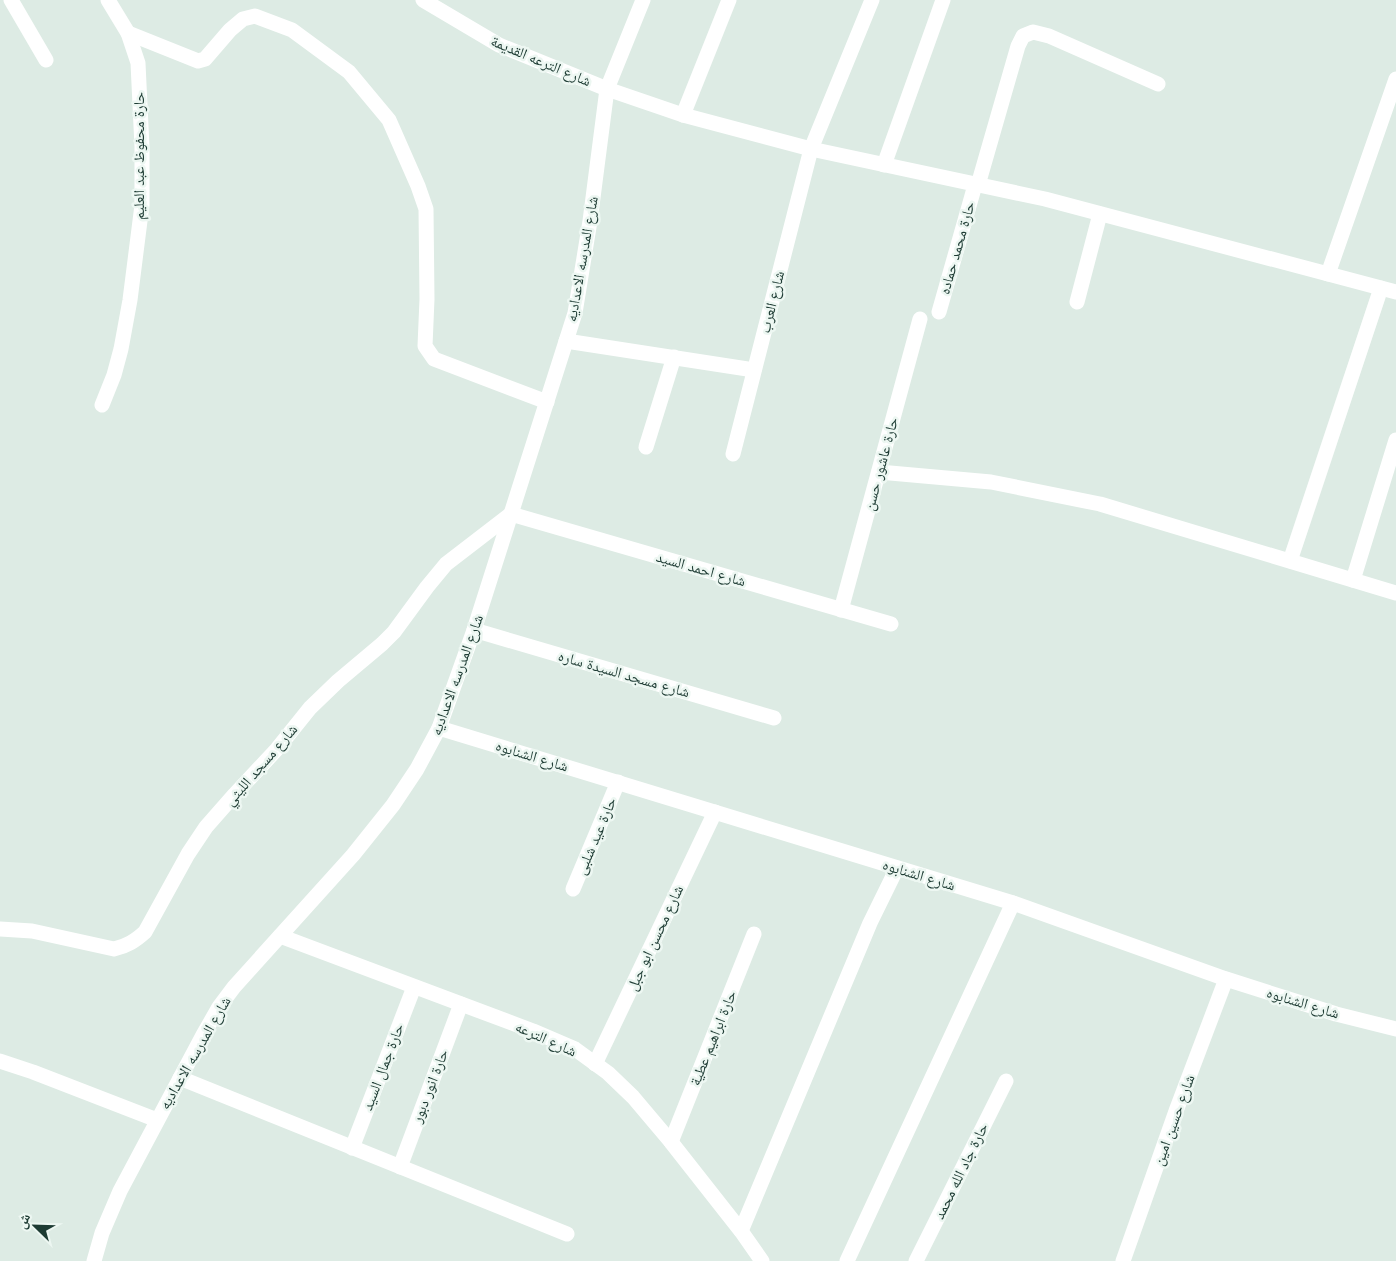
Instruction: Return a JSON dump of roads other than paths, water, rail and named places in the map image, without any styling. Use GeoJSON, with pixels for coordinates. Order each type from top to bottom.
{"type":"FeatureCollection","features":[{"type":"Feature","properties":{"kind":"street"},"geometry":{"type":"LineString","coordinates":[[11,0],[46,60]]}},
{"type":"Feature","properties":{"kind":"street","name":"حارة محفوظ عبد العليم"},"geometry":{"type":"LineString","coordinates":[[102,405],[114,375],[121,349],[130,300],[142,205],[142,147],[138,63],[128,34],[108,0]]}},
{"type":"Feature","properties":{"kind":"street","name":"شارع المدرسه الاعداديه"},"geometry":{"type":"LineString","coordinates":[[94,1261],[102,1232],[120,1191],[220,1006],[234,987],[353,855],[393,805],[417,769],[440,728],[474,630],[575,313],[590,220],[607,89],[643,0]]}},
{"type":"Feature","properties":{"kind":"street"},"geometry":{"type":"LineString","coordinates":[[683,115],[729,0]]}},
{"type":"Feature","properties":{"kind":"street","name":"شارع العرب"},"geometry":{"type":"LineString","coordinates":[[733,454],[811,149],[872,0]]}},
{"type":"Feature","properties":{"kind":"street"},"geometry":{"type":"LineString","coordinates":[[884,165],[943,0]]}},
{"type":"Feature","properties":{"kind":"street","name":"شارع الترعه القديمة"},"geometry":{"type":"LineString","coordinates":[[426,1],[499,45],[607,89],[683,115],[811,149],[1045,200],[1396,292]]}},
{"type":"Feature","properties":{"kind":"street"},"geometry":{"type":"LineString","coordinates":[[128,34],[198,61],[205,59],[230,30],[243,19],[255,16],[292,30],[349,72],[389,120],[426,209],[427,299],[425,346],[434,359],[547,402]]}},
{"type":"Feature","properties":{"kind":"street","name":"حارة محمد حماده"},"geometry":{"type":"LineString","coordinates":[[939,312],[1018,46],[1023,36],[1032,32],[1049,36],[1158,84]]}},
{"type":"Feature","properties":{"kind":"street"},"geometry":{"type":"LineString","coordinates":[[1328,274],[1396,79]]}},
{"type":"Feature","properties":{"kind":"street"},"geometry":{"type":"LineString","coordinates":[[1077,302],[1100,214]]}},
{"type":"Feature","properties":{"kind":"street"},"geometry":{"type":"LineString","coordinates":[[1290,561],[1381,288]]}},
{"type":"Feature","properties":{"kind":"street","name":"حارة عاشور حسن"},"geometry":{"type":"LineString","coordinates":[[841,610],[920,318]]}},
{"type":"Feature","properties":{"kind":"street"},"geometry":{"type":"LineString","coordinates":[[566,341],[754,370]]}},
{"type":"Feature","properties":{"kind":"street"},"geometry":{"type":"LineString","coordinates":[[646,447],[674,357]]}},
{"type":"Feature","properties":{"kind":"street"},"geometry":{"type":"LineString","coordinates":[[1353,580],[1396,440]]}},
{"type":"Feature","properties":{"kind":"street"},"geometry":{"type":"LineString","coordinates":[[879,472],[991,482],[1100,504],[1396,594]]}},
{"type":"Feature","properties":{"kind":"street","name":"شارع احمد السيد"},"geometry":{"type":"LineString","coordinates":[[511,514],[891,624]]}},
{"type":"Feature","properties":{"kind":"street","name":"شارع مسجد الليثي"},"geometry":{"type":"LineString","coordinates":[[0,929],[32,931],[114,948],[125,946],[136,940],[145,932],[188,854],[206,827],[277,749],[310,708],[394,632],[446,564],[511,514]]}},
{"type":"Feature","properties":{"kind":"street","name":"شارع مسجد السيدة ساره"},"geometry":{"type":"LineString","coordinates":[[474,630],[774,718]]}},
{"type":"Feature","properties":{"kind":"street","name":"شارع الشنابوه"},"geometry":{"type":"LineString","coordinates":[[440,728],[1013,903],[1226,979],[1336,1014],[1396,1029]]}},
{"type":"Feature","properties":{"kind":"street","name":"حارة عيد شلبى"},"geometry":{"type":"LineString","coordinates":[[573,889],[618,782]]}},
{"type":"Feature","properties":{"kind":"street","name":"شارع محسن ابو جبل"},"geometry":{"type":"LineString","coordinates":[[596,1064],[715,812]]}},
{"type":"Feature","properties":{"kind":"street"},"geometry":{"type":"LineString","coordinates":[[740,1231],[870,923],[897,868]]}},
{"type":"Feature","properties":{"kind":"street"},"geometry":{"type":"LineString","coordinates":[[847,1261],[1013,903]]}},
{"type":"Feature","properties":{"kind":"street","name":"حارة ابراهيم عطية"},"geometry":{"type":"LineString","coordinates":[[672,1142],[754,934]]}},
{"type":"Feature","properties":{"kind":"street","name":"شارع الترعه"},"geometry":{"type":"LineString","coordinates":[[280,936],[533,1031],[575,1050],[596,1064],[633,1097],[672,1142],[762,1261]]}},
{"type":"Feature","properties":{"kind":"street","name":"شارع حسين امين"},"geometry":{"type":"LineString","coordinates":[[1123,1261],[1176,1111],[1226,979]]}},
{"type":"Feature","properties":{"kind":"street","name":"حارة جمال السيد"},"geometry":{"type":"LineString","coordinates":[[352,1148],[414,986]]}},
{"type":"Feature","properties":{"kind":"street","name":"حارة انور دبور"},"geometry":{"type":"LineString","coordinates":[[400,1167],[461,1004]]}},
{"type":"Feature","properties":{"kind":"street"},"geometry":{"type":"LineString","coordinates":[[0,1062],[33,1072],[157,1120]]}},
{"type":"Feature","properties":{"kind":"street"},"geometry":{"type":"LineString","coordinates":[[180,1078],[567,1234]]}},
{"type":"Feature","properties":{"kind":"street","name":"حارة جاد الله محمد"},"geometry":{"type":"LineString","coordinates":[[916,1261],[1006,1081]]}}]}
